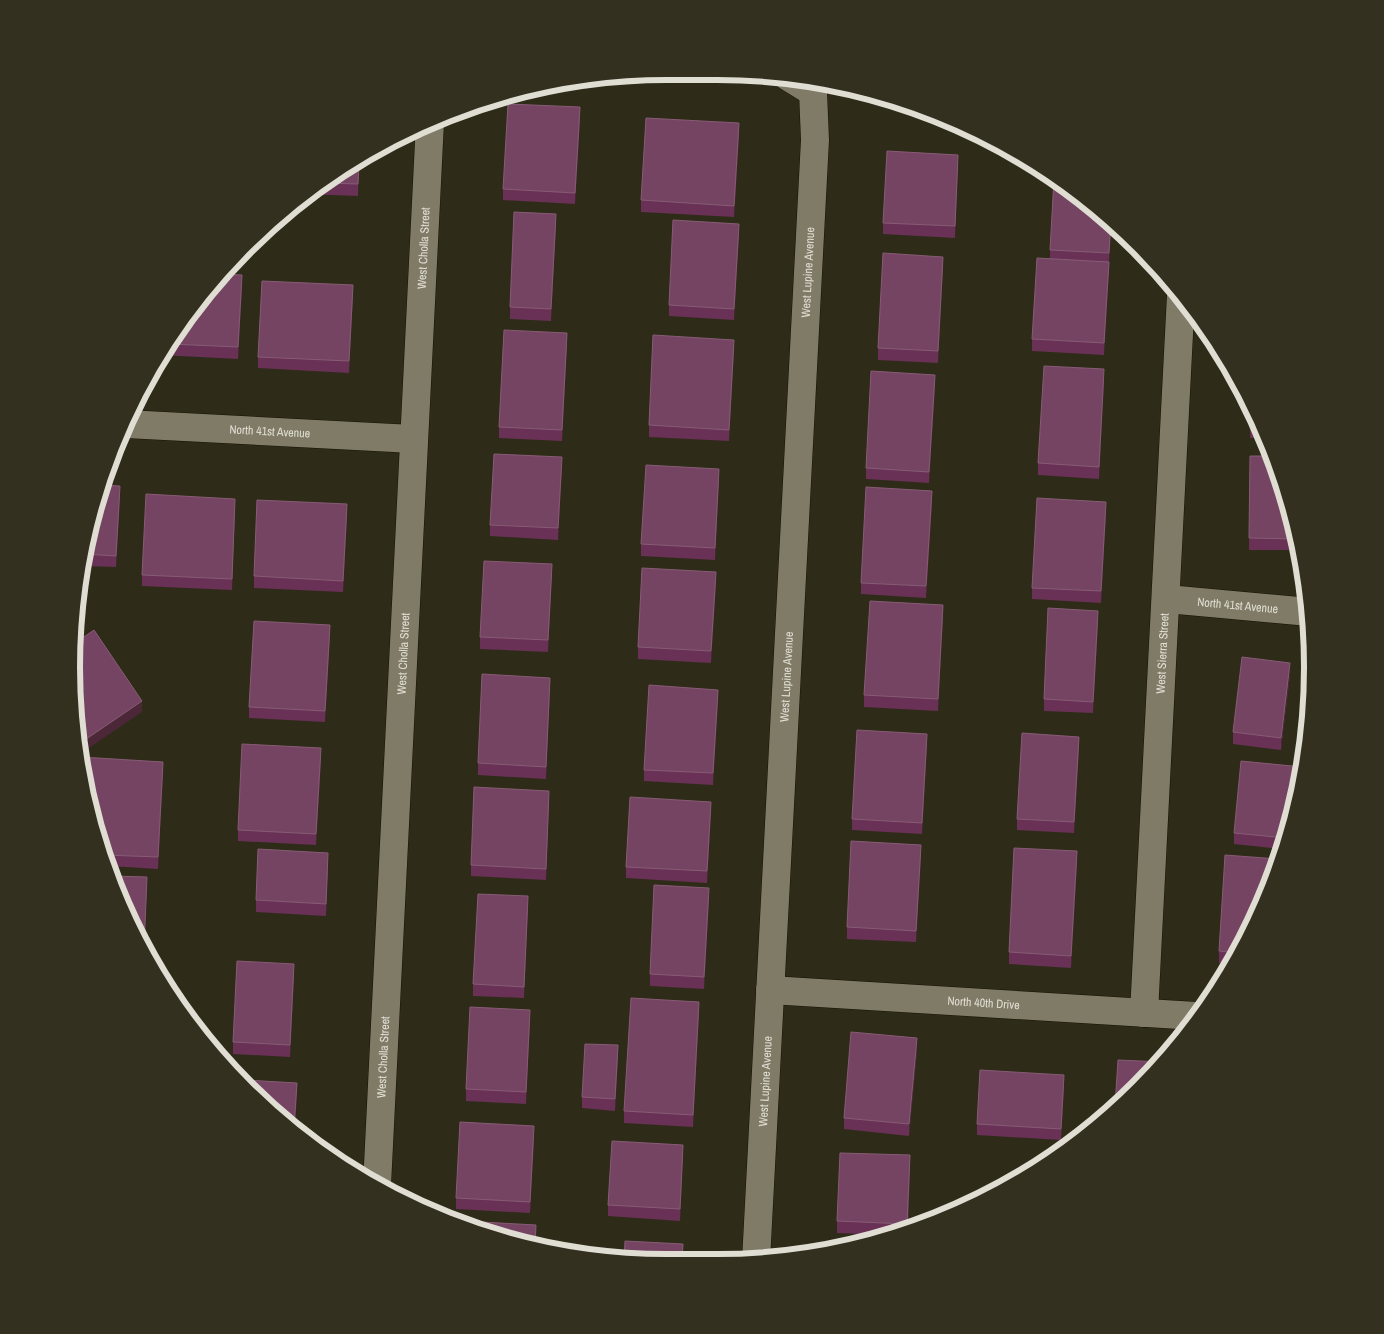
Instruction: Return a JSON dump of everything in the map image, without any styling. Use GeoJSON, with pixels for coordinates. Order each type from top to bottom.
{"type":"FeatureCollection","features":[{"type":"Feature","properties":{"kind":"street","name":"West Lupine Avenue"},"geometry":{"type":"LineString","coordinates":[[756,1253],[815,140],[813,92],[804,87]]}},
{"type":"Feature","properties":{"kind":"street","name":"West Cholla Street"},"geometry":{"type":"LineString","coordinates":[[377,1177],[430,131]]}},
{"type":"Feature","properties":{"kind":"street","name":"West Sierra Street"},"geometry":{"type":"LineString","coordinates":[[1144,1013],[1167,599],[1180,307]]}},
{"type":"Feature","properties":{"kind":"street","name":"North 41st Avenue"},"geometry":{"type":"LineString","coordinates":[[133,424],[413,439]]}},
{"type":"Feature","properties":{"kind":"street","name":"North 41st Avenue"},"geometry":{"type":"LineString","coordinates":[[1167,599],[1301,611]]}},
{"type":"Feature","properties":{"kind":"street","name":"North 40th Drive"},"geometry":{"type":"LineString","coordinates":[[770,990],[1189,1016]]}},
{"type":"Feature","properties":{"kind":"building"},"geometry":{"type":"Polygon","coordinates":[[[508,104],[580,107],[575,193],[503,189],[508,104]]]}},
{"type":"Feature","properties":{"kind":"building"},"geometry":{"type":"Polygon","coordinates":[[[646,118],[739,123],[734,206],[641,200],[646,118]]]}},
{"type":"Feature","properties":{"kind":"building"},"geometry":{"type":"Polygon","coordinates":[[[887,151],[958,155],[955,226],[883,223],[887,151]]]}},
{"type":"Feature","properties":{"kind":"building"},"geometry":{"type":"Polygon","coordinates":[[[359,168],[358,184],[335,183],[359,168]]]}},
{"type":"Feature","properties":{"kind":"building"},"geometry":{"type":"Polygon","coordinates":[[[1054,187],[1110,232],[1109,253],[1050,250],[1054,187]]]}},
{"type":"Feature","properties":{"kind":"building"},"geometry":{"type":"Polygon","coordinates":[[[514,212],[556,214],[551,309],[510,307],[514,212]]]}},
{"type":"Feature","properties":{"kind":"building"},"geometry":{"type":"Polygon","coordinates":[[[673,220],[739,224],[734,309],[669,305],[673,220]]]}},
{"type":"Feature","properties":{"kind":"building"},"geometry":{"type":"Polygon","coordinates":[[[883,253],[943,257],[938,351],[878,348],[883,253]]]}},
{"type":"Feature","properties":{"kind":"building"},"geometry":{"type":"Polygon","coordinates":[[[1037,258],[1109,262],[1104,343],[1032,339],[1037,258]]]}},
{"type":"Feature","properties":{"kind":"building"},"geometry":{"type":"Polygon","coordinates":[[[231,275],[242,275],[238,347],[177,344],[201,310],[231,275]]]}},
{"type":"Feature","properties":{"kind":"building"},"geometry":{"type":"Polygon","coordinates":[[[262,281],[353,285],[349,361],[258,357],[262,281]]]}},
{"type":"Feature","properties":{"kind":"building"},"geometry":{"type":"Polygon","coordinates":[[[504,330],[567,333],[562,430],[499,427],[504,330]]]}},
{"type":"Feature","properties":{"kind":"building"},"geometry":{"type":"Polygon","coordinates":[[[653,335],[734,340],[729,430],[649,425],[653,335]]]}},
{"type":"Feature","properties":{"kind":"building"},"geometry":{"type":"Polygon","coordinates":[[[1044,366],[1104,369],[1099,467],[1038,463],[1044,366]]]}},
{"type":"Feature","properties":{"kind":"building"},"geometry":{"type":"Polygon","coordinates":[[[871,371],[935,375],[929,472],[866,468],[871,371]]]}},
{"type":"Feature","properties":{"kind":"building"},"geometry":{"type":"Polygon","coordinates":[[[494,454],[562,457],[558,528],[490,525],[494,454]]]}},
{"type":"Feature","properties":{"kind":"building"},"geometry":{"type":"Polygon","coordinates":[[[1250,456],[1264,456],[1273,478],[1290,539],[1249,538],[1250,456]]]}},
{"type":"Feature","properties":{"kind":"building"},"geometry":{"type":"Polygon","coordinates":[[[646,465],[719,469],[715,548],[641,544],[646,465]]]}},
{"type":"Feature","properties":{"kind":"building"},"geometry":{"type":"Polygon","coordinates":[[[109,485],[120,486],[116,556],[91,554],[109,485]]]}},
{"type":"Feature","properties":{"kind":"building"},"geometry":{"type":"Polygon","coordinates":[[[866,487],[932,491],[926,586],[861,583],[866,487]]]}},
{"type":"Feature","properties":{"kind":"building"},"geometry":{"type":"Polygon","coordinates":[[[146,494],[235,499],[232,579],[142,575],[146,494]]]}},
{"type":"Feature","properties":{"kind":"building"},"geometry":{"type":"Polygon","coordinates":[[[1037,498],[1106,502],[1101,591],[1032,588],[1037,498]]]}},
{"type":"Feature","properties":{"kind":"building"},"geometry":{"type":"Polygon","coordinates":[[[257,500],[347,504],[343,581],[254,576],[257,500]]]}},
{"type":"Feature","properties":{"kind":"building"},"geometry":{"type":"Polygon","coordinates":[[[484,561],[552,564],[548,640],[480,637],[484,561]]]}},
{"type":"Feature","properties":{"kind":"building"},"geometry":{"type":"Polygon","coordinates":[[[642,568],[716,572],[711,651],[638,647],[642,568]]]}},
{"type":"Feature","properties":{"kind":"building"},"geometry":{"type":"Polygon","coordinates":[[[870,601],[943,605],[938,699],[864,695],[870,601]]]}},
{"type":"Feature","properties":{"kind":"building"},"geometry":{"type":"Polygon","coordinates":[[[1048,608],[1098,611],[1093,702],[1044,699],[1048,608]]]}},
{"type":"Feature","properties":{"kind":"building"},"geometry":{"type":"Polygon","coordinates":[[[254,621],[330,625],[325,711],[249,707],[254,621]]]}},
{"type":"Feature","properties":{"kind":"building"},"geometry":{"type":"Polygon","coordinates":[[[94,630],[142,701],[85,740],[81,705],[81,639],[94,630]]]}},
{"type":"Feature","properties":{"kind":"building"},"geometry":{"type":"Polygon","coordinates":[[[1242,657],[1290,663],[1281,738],[1233,732],[1242,657]]]}},
{"type":"Feature","properties":{"kind":"building"},"geometry":{"type":"Polygon","coordinates":[[[482,674],[550,678],[546,767],[478,763],[482,674]]]}},
{"type":"Feature","properties":{"kind":"building"},"geometry":{"type":"Polygon","coordinates":[[[649,685],[718,690],[713,773],[644,770],[649,685]]]}},
{"type":"Feature","properties":{"kind":"building"},"geometry":{"type":"Polygon","coordinates":[[[857,730],[927,734],[922,823],[852,819],[857,730]]]}},
{"type":"Feature","properties":{"kind":"building"},"geometry":{"type":"Polygon","coordinates":[[[1022,733],[1079,737],[1074,822],[1017,819],[1022,733]]]}},
{"type":"Feature","properties":{"kind":"building"},"geometry":{"type":"Polygon","coordinates":[[[242,744],[321,748],[316,834],[238,830],[242,744]]]}},
{"type":"Feature","properties":{"kind":"building"},"geometry":{"type":"Polygon","coordinates":[[[87,757],[163,762],[158,857],[111,855],[91,782],[87,757]]]}},
{"type":"Feature","properties":{"kind":"building"},"geometry":{"type":"Polygon","coordinates":[[[1241,761],[1295,766],[1279,837],[1234,833],[1241,761]]]}},
{"type":"Feature","properties":{"kind":"building"},"geometry":{"type":"Polygon","coordinates":[[[474,787],[549,791],[546,869],[471,865],[474,787]]]}},
{"type":"Feature","properties":{"kind":"building"},"geometry":{"type":"Polygon","coordinates":[[[630,797],[711,802],[707,871],[626,867],[630,797]]]}},
{"type":"Feature","properties":{"kind":"building"},"geometry":{"type":"Polygon","coordinates":[[[851,841],[921,845],[916,931],[847,927],[851,841]]]}},
{"type":"Feature","properties":{"kind":"building"},"geometry":{"type":"Polygon","coordinates":[[[1014,848],[1077,851],[1071,956],[1009,952],[1014,848]]]}},
{"type":"Feature","properties":{"kind":"building"},"geometry":{"type":"Polygon","coordinates":[[[258,849],[328,853],[326,904],[256,900],[258,849]]]}},
{"type":"Feature","properties":{"kind":"building"},"geometry":{"type":"Polygon","coordinates":[[[1225,855],[1272,859],[1259,892],[1230,952],[1219,951],[1225,855]]]}},
{"type":"Feature","properties":{"kind":"building"},"geometry":{"type":"Polygon","coordinates":[[[119,876],[147,877],[145,934],[119,876]]]}},
{"type":"Feature","properties":{"kind":"building"},"geometry":{"type":"Polygon","coordinates":[[[654,885],[709,888],[704,977],[650,974],[654,885]]]}},
{"type":"Feature","properties":{"kind":"building"},"geometry":{"type":"Polygon","coordinates":[[[478,894],[528,896],[524,987],[473,984],[478,894]]]}},
{"type":"Feature","properties":{"kind":"building"},"geometry":{"type":"Polygon","coordinates":[[[237,961],[294,964],[290,1045],[233,1042],[237,961]]]}},
{"type":"Feature","properties":{"kind":"building"},"geometry":{"type":"Polygon","coordinates":[[[631,998],[699,1002],[693,1115],[624,1111],[631,998]]]}},
{"type":"Feature","properties":{"kind":"building"},"geometry":{"type":"Polygon","coordinates":[[[470,1007],[530,1010],[526,1092],[466,1089],[470,1007]]]}},
{"type":"Feature","properties":{"kind":"building"},"geometry":{"type":"Polygon","coordinates":[[[851,1032],[917,1038],[909,1124],[844,1118],[851,1032]]]}},
{"type":"Feature","properties":{"kind":"building"},"geometry":{"type":"Polygon","coordinates":[[[585,1044],[618,1045],[615,1099],[582,1097],[585,1044]]]}},
{"type":"Feature","properties":{"kind":"building"},"geometry":{"type":"Polygon","coordinates":[[[1118,1060],[1151,1061],[1132,1082],[1116,1097],[1118,1060]]]}},
{"type":"Feature","properties":{"kind":"building"},"geometry":{"type":"Polygon","coordinates":[[[980,1070],[1064,1075],[1061,1129],[977,1124],[980,1070]]]}},
{"type":"Feature","properties":{"kind":"building"},"geometry":{"type":"Polygon","coordinates":[[[250,1080],[297,1083],[295,1120],[250,1080]]]}},
{"type":"Feature","properties":{"kind":"building"},"geometry":{"type":"Polygon","coordinates":[[[460,1122],[534,1126],[530,1202],[456,1198],[460,1122]]]}},
{"type":"Feature","properties":{"kind":"building"},"geometry":{"type":"Polygon","coordinates":[[[612,1141],[683,1145],[680,1209],[608,1205],[612,1141]]]}},
{"type":"Feature","properties":{"kind":"building"},"geometry":{"type":"Polygon","coordinates":[[[840,1153],[910,1155],[907,1223],[837,1221],[840,1153]]]}},
{"type":"Feature","properties":{"kind":"building"},"geometry":{"type":"Polygon","coordinates":[[[474,1222],[536,1225],[535,1239],[474,1222]]]}},
{"type":"Feature","properties":{"kind":"building"},"geometry":{"type":"Polygon","coordinates":[[[625,1241],[683,1244],[682,1254],[624,1253],[625,1241]]]}}]}
